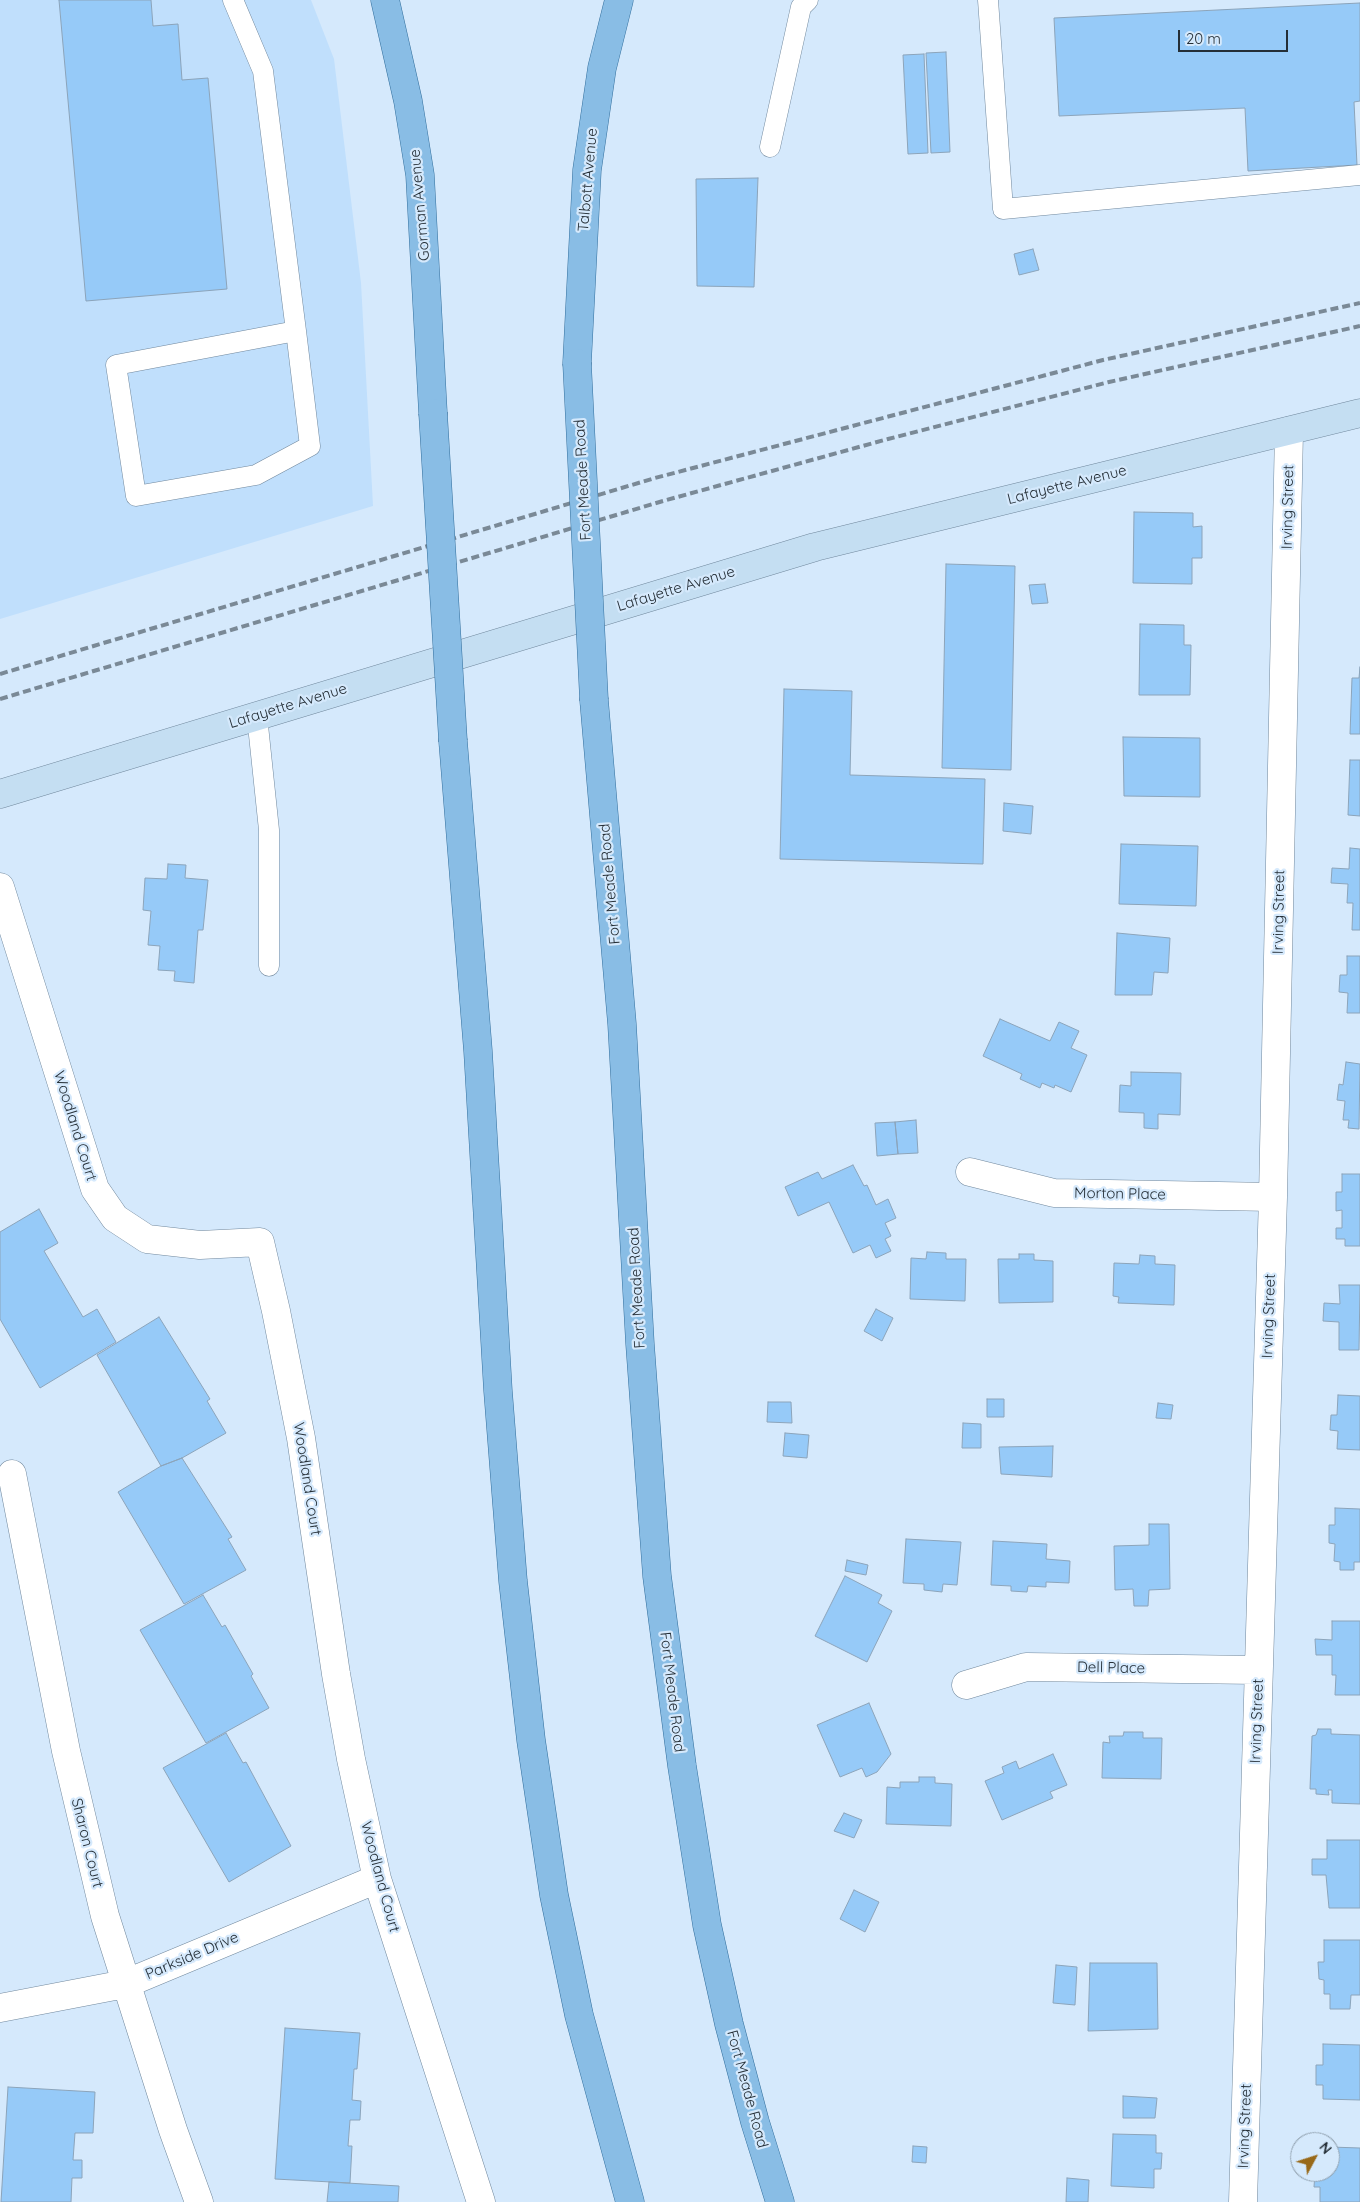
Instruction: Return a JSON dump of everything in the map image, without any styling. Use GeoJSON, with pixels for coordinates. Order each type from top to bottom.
{"type":"FeatureCollection","features":[{"type":"Feature","properties":{"kind":"main road","name":"Gorman Avenue"},"geometry":{"type":"LineString","coordinates":[[385,0],[408,101],[420,175],[453,741],[478,1051],[498,1391],[513,1580],[531,1740],[554,1895],[579,2015],[630,2202]]}},
{"type":"Feature","properties":{"kind":"main road","name":"Talbott Avenue"},"geometry":{"type":"LineString","coordinates":[[577,363],[586,170],[602,68],[619,0]]}},
{"type":"Feature","properties":{"kind":"main road","name":"Fort Meade Road"},"geometry":{"type":"LineString","coordinates":[[577,363],[594,700],[622,1024],[640,1344],[658,1576],[682,1766],[707,1925],[729,2024],[755,2122],[780,2202]]}},
{"type":"Feature","properties":{"kind":"street","name":"Lafayette Avenue"},"geometry":{"type":"LineString","coordinates":[[0,794],[816,547],[1360,413]]}},
{"type":"Feature","properties":{"kind":"street","name":"Irving Street"},"geometry":{"type":"LineString","coordinates":[[1243,2202],[1273,1197],[1289,431]]}},
{"type":"Feature","properties":{"kind":"street","name":"Woodland Court"},"geometry":{"type":"LineString","coordinates":[[0,887],[95,1189],[115,1218],[147,1239],[200,1245],[260,1242],[301,1438],[350,1759],[377,1879],[481,2202]]}},
{"type":"Feature","properties":{"kind":"street","name":"Morton Place"},"geometry":{"type":"LineString","coordinates":[[970,1172],[1054,1193],[1273,1197]]}},
{"type":"Feature","properties":{"kind":"street","name":"Sharon Court"},"geometry":{"type":"LineString","coordinates":[[12,1474],[38,1615],[83,1828],[125,1984],[199,2202]]}},
{"type":"Feature","properties":{"kind":"street","name":"Dell Place"},"geometry":{"type":"LineString","coordinates":[[966,1685],[1026,1667],[1258,1670]]}},
{"type":"Feature","properties":{"kind":"street","name":"Parkside Drive"},"geometry":{"type":"LineString","coordinates":[[0,2008],[125,1984],[377,1879]]}},
{"type":"Feature","properties":{"kind":"lane"},"geometry":{"type":"LineString","coordinates":[[232,0],[263,71],[296,331],[310,446],[256,475],[136,496],[116,365],[296,331]]}},
{"type":"Feature","properties":{"kind":"lane"},"geometry":{"type":"LineString","coordinates":[[770,147],[801,6],[808,0]]}},
{"type":"Feature","properties":{"kind":"lane"},"geometry":{"type":"LineString","coordinates":[[988,0],[1003,210],[1360,175]]}},
{"type":"Feature","properties":{"kind":"lane"},"geometry":{"type":"LineString","coordinates":[[257,716],[269,830],[269,966]]}},
{"type":"Feature","properties":{"kind":"shaded area"},"geometry":{"type":"Polygon","coordinates":[[[0,0],[311,0],[334,59],[361,283],[373,506],[0,619],[0,0]]]}},
{"type":"Feature","properties":{"kind":"building"},"geometry":{"type":"Polygon","coordinates":[[[59,0],[151,0],[153,26],[178,24],[182,80],[208,78],[227,289],[86,301],[59,0]]]}},
{"type":"Feature","properties":{"kind":"building"},"geometry":{"type":"Polygon","coordinates":[[[1360,3],[1360,101],[1354,102],[1357,165],[1248,171],[1245,108],[1059,116],[1054,18],[1360,3]]]}},
{"type":"Feature","properties":{"kind":"building"},"geometry":{"type":"Polygon","coordinates":[[[946,52],[950,152],[931,153],[926,53],[946,52]]]}},
{"type":"Feature","properties":{"kind":"building"},"geometry":{"type":"Polygon","coordinates":[[[924,54],[928,153],[908,154],[903,55],[924,54]]]}},
{"type":"Feature","properties":{"kind":"building"},"geometry":{"type":"Polygon","coordinates":[[[758,178],[754,287],[697,286],[696,179],[758,178]]]}},
{"type":"Feature","properties":{"kind":"building"},"geometry":{"type":"Polygon","coordinates":[[[1033,249],[1039,270],[1019,275],[1014,254],[1033,249]]]}},
{"type":"Feature","properties":{"kind":"building"},"geometry":{"type":"Polygon","coordinates":[[[1134,512],[1193,513],[1193,527],[1202,526],[1202,558],[1192,558],[1192,584],[1133,583],[1134,512]]]}},
{"type":"Feature","properties":{"kind":"building"},"geometry":{"type":"Polygon","coordinates":[[[946,564],[1015,566],[1011,770],[942,768],[946,564]]]}},
{"type":"Feature","properties":{"kind":"building"},"geometry":{"type":"Polygon","coordinates":[[[1045,584],[1048,603],[1032,604],[1029,585],[1045,584]]]}},
{"type":"Feature","properties":{"kind":"building"},"geometry":{"type":"Polygon","coordinates":[[[1140,624],[1184,625],[1184,645],[1191,645],[1190,695],[1139,695],[1140,624]]]}},
{"type":"Feature","properties":{"kind":"building"},"geometry":{"type":"Polygon","coordinates":[[[1360,667],[1360,734],[1350,734],[1352,678],[1359,678],[1360,667]]]}},
{"type":"Feature","properties":{"kind":"building"},"geometry":{"type":"Polygon","coordinates":[[[784,689],[852,691],[850,775],[985,779],[983,864],[780,859],[784,689]]]}},
{"type":"Feature","properties":{"kind":"building"},"geometry":{"type":"Polygon","coordinates":[[[1123,737],[1200,738],[1200,797],[1124,796],[1123,737]]]}},
{"type":"Feature","properties":{"kind":"building"},"geometry":{"type":"Polygon","coordinates":[[[1350,760],[1360,760],[1360,816],[1348,815],[1350,760]]]}},
{"type":"Feature","properties":{"kind":"building"},"geometry":{"type":"Polygon","coordinates":[[[1004,803],[1033,806],[1031,834],[1003,831],[1004,803]]]}},
{"type":"Feature","properties":{"kind":"building"},"geometry":{"type":"Polygon","coordinates":[[[1121,844],[1198,846],[1196,906],[1119,904],[1121,844]]]}},
{"type":"Feature","properties":{"kind":"building"},"geometry":{"type":"Polygon","coordinates":[[[1350,848],[1360,849],[1360,930],[1352,930],[1353,903],[1347,903],[1348,884],[1331,883],[1332,868],[1349,869],[1350,848]]]}},
{"type":"Feature","properties":{"kind":"building"},"geometry":{"type":"Polygon","coordinates":[[[168,864],[186,865],[185,878],[208,880],[203,930],[198,930],[194,983],[174,981],[175,971],[158,970],[160,946],[148,945],[151,911],[143,910],[145,878],[167,879],[168,864]]]}},
{"type":"Feature","properties":{"kind":"building"},"geometry":{"type":"Polygon","coordinates":[[[1117,933],[1170,938],[1168,973],[1154,972],[1152,995],[1115,995],[1117,933]]]}},
{"type":"Feature","properties":{"kind":"building"},"geometry":{"type":"Polygon","coordinates":[[[1347,956],[1360,956],[1360,1013],[1347,1013],[1348,993],[1339,992],[1340,975],[1347,975],[1347,956]]]}},
{"type":"Feature","properties":{"kind":"building"},"geometry":{"type":"Polygon","coordinates":[[[1000,1019],[1050,1041],[1059,1022],[1079,1031],[1071,1048],[1087,1055],[1071,1092],[1055,1085],[1054,1088],[1042,1083],[1040,1088],[1020,1079],[1022,1074],[983,1056],[1000,1019]]]}},
{"type":"Feature","properties":{"kind":"building"},"geometry":{"type":"Polygon","coordinates":[[[1346,1062],[1360,1064],[1359,1129],[1348,1128],[1349,1120],[1343,1120],[1345,1101],[1337,1100],[1339,1084],[1343,1085],[1346,1062]]]}},
{"type":"Feature","properties":{"kind":"building"},"geometry":{"type":"Polygon","coordinates":[[[1131,1072],[1181,1073],[1180,1115],[1158,1114],[1158,1129],[1144,1128],[1144,1113],[1119,1112],[1120,1085],[1131,1086],[1131,1072]]]}},
{"type":"Feature","properties":{"kind":"building"},"geometry":{"type":"Polygon","coordinates":[[[916,1120],[918,1153],[898,1154],[895,1122],[916,1120]]]}},
{"type":"Feature","properties":{"kind":"building"},"geometry":{"type":"Polygon","coordinates":[[[895,1122],[898,1154],[877,1156],[875,1123],[895,1122]]]}},
{"type":"Feature","properties":{"kind":"building"},"geometry":{"type":"Polygon","coordinates":[[[853,1165],[864,1186],[867,1185],[876,1205],[888,1199],[896,1218],[885,1223],[891,1236],[885,1239],[891,1251],[876,1258],[870,1245],[853,1253],[829,1202],[798,1216],[785,1187],[818,1172],[822,1179],[853,1165]]]}},
{"type":"Feature","properties":{"kind":"building"},"geometry":{"type":"Polygon","coordinates":[[[1342,1174],[1360,1174],[1360,1246],[1345,1246],[1345,1239],[1336,1239],[1336,1228],[1342,1228],[1342,1210],[1336,1211],[1336,1192],[1342,1192],[1342,1174]]]}},
{"type":"Feature","properties":{"kind":"building"},"geometry":{"type":"Polygon","coordinates":[[[39,1209],[58,1243],[44,1251],[83,1317],[97,1309],[116,1342],[40,1388],[0,1319],[0,1232],[39,1209]]]}},
{"type":"Feature","properties":{"kind":"building"},"geometry":{"type":"Polygon","coordinates":[[[927,1252],[946,1253],[946,1259],[966,1259],[965,1301],[910,1299],[911,1258],[926,1259],[927,1252]]]}},
{"type":"Feature","properties":{"kind":"building"},"geometry":{"type":"Polygon","coordinates":[[[1019,1254],[1034,1254],[1034,1260],[1053,1261],[1053,1302],[999,1303],[998,1259],[1019,1259],[1019,1254]]]}},
{"type":"Feature","properties":{"kind":"building"},"geometry":{"type":"Polygon","coordinates":[[[1140,1255],[1155,1256],[1155,1264],[1175,1265],[1174,1305],[1118,1303],[1119,1297],[1113,1296],[1114,1263],[1139,1264],[1140,1255]]]}},
{"type":"Feature","properties":{"kind":"building"},"geometry":{"type":"Polygon","coordinates":[[[1339,1285],[1360,1285],[1359,1350],[1339,1350],[1339,1322],[1323,1321],[1324,1303],[1340,1304],[1339,1285]]]}},
{"type":"Feature","properties":{"kind":"building"},"geometry":{"type":"Polygon","coordinates":[[[876,1309],[893,1318],[882,1341],[864,1331],[876,1309]]]}},
{"type":"Feature","properties":{"kind":"building"},"geometry":{"type":"Polygon","coordinates":[[[159,1317],[210,1399],[207,1401],[226,1433],[182,1458],[161,1466],[97,1355],[159,1317]]]}},
{"type":"Feature","properties":{"kind":"building"},"geometry":{"type":"Polygon","coordinates":[[[1338,1395],[1360,1396],[1360,1450],[1337,1449],[1338,1431],[1330,1430],[1331,1415],[1337,1415],[1338,1395]]]}},
{"type":"Feature","properties":{"kind":"building"},"geometry":{"type":"Polygon","coordinates":[[[987,1399],[1004,1399],[1004,1417],[987,1417],[987,1399]]]}},
{"type":"Feature","properties":{"kind":"building"},"geometry":{"type":"Polygon","coordinates":[[[768,1402],[791,1402],[792,1423],[767,1422],[768,1402]]]}},
{"type":"Feature","properties":{"kind":"building"},"geometry":{"type":"Polygon","coordinates":[[[1158,1403],[1173,1405],[1171,1419],[1156,1418],[1158,1403]]]}},
{"type":"Feature","properties":{"kind":"building"},"geometry":{"type":"Polygon","coordinates":[[[963,1423],[981,1424],[981,1448],[962,1448],[963,1423]]]}},
{"type":"Feature","properties":{"kind":"building"},"geometry":{"type":"Polygon","coordinates":[[[785,1433],[809,1435],[807,1458],[783,1456],[785,1433]]]}},
{"type":"Feature","properties":{"kind":"building"},"geometry":{"type":"Polygon","coordinates":[[[1053,1446],[1052,1477],[1001,1474],[999,1447],[1053,1446]]]}},
{"type":"Feature","properties":{"kind":"building"},"geometry":{"type":"Polygon","coordinates":[[[182,1458],[232,1537],[228,1539],[246,1570],[184,1604],[118,1492],[161,1466],[182,1458]]]}},
{"type":"Feature","properties":{"kind":"building"},"geometry":{"type":"Polygon","coordinates":[[[1335,1508],[1360,1509],[1360,1562],[1354,1562],[1354,1570],[1340,1570],[1340,1562],[1334,1561],[1335,1544],[1329,1543],[1329,1525],[1335,1525],[1335,1508]]]}},
{"type":"Feature","properties":{"kind":"building"},"geometry":{"type":"Polygon","coordinates":[[[1149,1524],[1169,1524],[1170,1589],[1149,1590],[1148,1606],[1134,1606],[1133,1589],[1115,1590],[1114,1546],[1149,1545],[1149,1524]]]}},
{"type":"Feature","properties":{"kind":"building"},"geometry":{"type":"Polygon","coordinates":[[[906,1539],[961,1542],[957,1585],[943,1584],[942,1592],[924,1590],[924,1584],[903,1583],[906,1539]]]}},
{"type":"Feature","properties":{"kind":"building"},"geometry":{"type":"Polygon","coordinates":[[[993,1541],[1047,1544],[1046,1559],[1070,1561],[1069,1583],[1046,1582],[1046,1587],[1028,1586],[1027,1592],[1011,1591],[1011,1586],[991,1585],[993,1541]]]}},
{"type":"Feature","properties":{"kind":"building"},"geometry":{"type":"Polygon","coordinates":[[[847,1560],[868,1565],[866,1575],[845,1571],[847,1560]]]}},
{"type":"Feature","properties":{"kind":"building"},"geometry":{"type":"Polygon","coordinates":[[[845,1576],[882,1595],[878,1603],[892,1611],[867,1662],[815,1636],[845,1576]]]}},
{"type":"Feature","properties":{"kind":"building"},"geometry":{"type":"Polygon","coordinates":[[[203,1595],[222,1627],[225,1625],[253,1674],[251,1676],[269,1708],[206,1743],[140,1630],[203,1595]]]}},
{"type":"Feature","properties":{"kind":"building"},"geometry":{"type":"Polygon","coordinates":[[[1332,1621],[1360,1621],[1360,1695],[1335,1695],[1336,1675],[1332,1675],[1332,1655],[1316,1655],[1315,1639],[1332,1640],[1332,1621]]]}},
{"type":"Feature","properties":{"kind":"building"},"geometry":{"type":"Polygon","coordinates":[[[869,1703],[891,1754],[877,1772],[866,1777],[862,1768],[840,1777],[817,1725],[869,1703]]]}},
{"type":"Feature","properties":{"kind":"building"},"geometry":{"type":"Polygon","coordinates":[[[1318,1729],[1331,1729],[1331,1734],[1360,1735],[1360,1804],[1332,1803],[1332,1790],[1328,1790],[1329,1795],[1316,1794],[1316,1789],[1310,1789],[1312,1736],[1316,1735],[1318,1729]]]}},
{"type":"Feature","properties":{"kind":"building"},"geometry":{"type":"Polygon","coordinates":[[[1124,1732],[1143,1732],[1143,1738],[1162,1738],[1161,1779],[1102,1778],[1103,1742],[1110,1743],[1109,1736],[1123,1736],[1124,1732]]]}},
{"type":"Feature","properties":{"kind":"building"},"geometry":{"type":"Polygon","coordinates":[[[226,1733],[243,1763],[246,1762],[291,1846],[229,1882],[163,1768],[226,1733]]]}},
{"type":"Feature","properties":{"kind":"building"},"geometry":{"type":"Polygon","coordinates":[[[1053,1754],[1067,1785],[1050,1792],[1053,1798],[1002,1820],[985,1781],[1004,1773],[1002,1767],[1016,1761],[1019,1769],[1053,1754]]]}},
{"type":"Feature","properties":{"kind":"building"},"geometry":{"type":"Polygon","coordinates":[[[919,1777],[935,1777],[935,1783],[952,1784],[951,1826],[886,1824],[887,1787],[900,1788],[900,1782],[919,1782],[919,1777]]]}},
{"type":"Feature","properties":{"kind":"building"},"geometry":{"type":"Polygon","coordinates":[[[844,1813],[862,1820],[854,1838],[834,1831],[844,1813]]]}},
{"type":"Feature","properties":{"kind":"building"},"geometry":{"type":"Polygon","coordinates":[[[1327,1840],[1360,1840],[1360,1908],[1329,1908],[1326,1875],[1312,1875],[1312,1859],[1327,1859],[1327,1840]]]}},
{"type":"Feature","properties":{"kind":"building"},"geometry":{"type":"Polygon","coordinates":[[[854,1890],[879,1902],[865,1932],[840,1919],[854,1890]]]}},
{"type":"Feature","properties":{"kind":"building"},"geometry":{"type":"Polygon","coordinates":[[[1324,1940],[1360,1940],[1360,1995],[1351,1995],[1350,2009],[1330,2009],[1330,1994],[1324,1994],[1324,1980],[1319,1979],[1318,1962],[1324,1962],[1324,1940]]]}},
{"type":"Feature","properties":{"kind":"building"},"geometry":{"type":"Polygon","coordinates":[[[1090,1963],[1157,1963],[1158,2029],[1088,2031],[1090,1963]]]}},
{"type":"Feature","properties":{"kind":"building"},"geometry":{"type":"Polygon","coordinates":[[[1056,1965],[1077,1967],[1075,2005],[1053,2003],[1056,1965]]]}},
{"type":"Feature","properties":{"kind":"building"},"geometry":{"type":"Polygon","coordinates":[[[285,2028],[360,2033],[357,2069],[354,2069],[352,2100],[361,2101],[360,2120],[350,2120],[348,2146],[352,2146],[350,2183],[275,2179],[285,2028]]]}},
{"type":"Feature","properties":{"kind":"building"},"geometry":{"type":"Polygon","coordinates":[[[1323,2044],[1360,2045],[1360,2100],[1323,2099],[1323,2085],[1316,2085],[1316,2065],[1323,2065],[1323,2044]]]}},
{"type":"Feature","properties":{"kind":"building"},"geometry":{"type":"Polygon","coordinates":[[[8,2087],[95,2092],[93,2133],[75,2133],[73,2160],[82,2160],[82,2178],[72,2178],[71,2202],[1,2202],[8,2087]]]}},
{"type":"Feature","properties":{"kind":"building"},"geometry":{"type":"Polygon","coordinates":[[[1123,2096],[1157,2098],[1155,2118],[1123,2118],[1123,2096]]]}},
{"type":"Feature","properties":{"kind":"building"},"geometry":{"type":"Polygon","coordinates":[[[1113,2134],[1156,2135],[1156,2153],[1162,2153],[1161,2169],[1154,2169],[1154,2188],[1111,2186],[1113,2134]]]}},
{"type":"Feature","properties":{"kind":"building"},"geometry":{"type":"Polygon","coordinates":[[[913,2146],[927,2147],[926,2163],[912,2162],[913,2146]]]}},
{"type":"Feature","properties":{"kind":"building"},"geometry":{"type":"Polygon","coordinates":[[[1340,2147],[1360,2148],[1360,2202],[1320,2202],[1320,2187],[1314,2187],[1314,2182],[1340,2182],[1340,2147]]]}},
{"type":"Feature","properties":{"kind":"building"},"geometry":{"type":"Polygon","coordinates":[[[1067,2178],[1089,2180],[1088,2202],[1066,2202],[1067,2178]]]}},
{"type":"Feature","properties":{"kind":"building"},"geometry":{"type":"Polygon","coordinates":[[[329,2182],[399,2186],[398,2202],[327,2202],[329,2182]]]}},
{"type":"Feature","properties":{"kind":"railway"},"geometry":{"type":"LineString","coordinates":[[0,674],[655,478],[1103,360],[1360,303]]}},
{"type":"Feature","properties":{"kind":"railway"},"geometry":{"type":"LineString","coordinates":[[0,699],[663,501],[888,439],[1109,382],[1360,326]]}}]}
